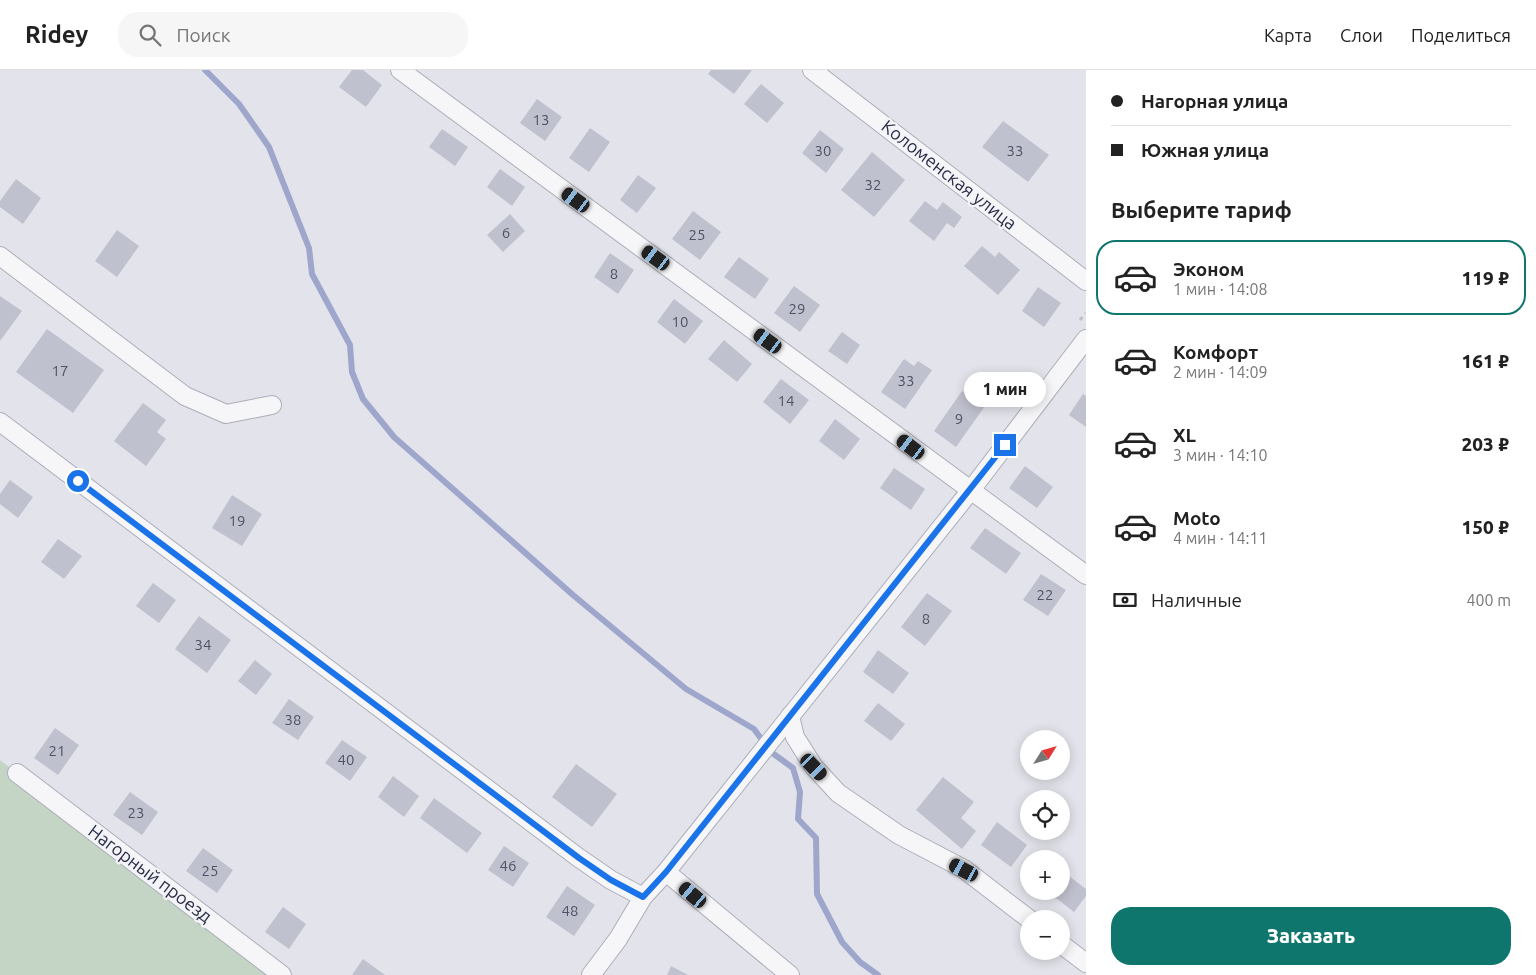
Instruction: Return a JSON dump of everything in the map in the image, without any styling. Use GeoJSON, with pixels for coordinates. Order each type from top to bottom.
{"type":"FeatureCollection","features":[{"type":"Feature","properties":{"kind":"street"},"geometry":{"type":"LineString","coordinates":[[400,70],[1086,575]]}},
{"type":"Feature","properties":{"kind":"street","name":"Коломенская улица"},"geometry":{"type":"LineString","coordinates":[[812,70],[1086,281]]}},
{"type":"Feature","properties":{"kind":"street"},"geometry":{"type":"LineString","coordinates":[[0,256],[185,396],[226,414],[272,405]]}},
{"type":"Feature","properties":{"kind":"street"},"geometry":{"type":"LineString","coordinates":[[591,975],[618,939],[643,897],[666,872],[971,490],[1086,339]]}},
{"type":"Feature","properties":{"kind":"street"},"geometry":{"type":"LineString","coordinates":[[0,422],[579,858],[611,880],[643,897]]}},
{"type":"Feature","properties":{"kind":"street"},"geometry":{"type":"LineString","coordinates":[[790,716],[795,737],[814,767],[838,793],[898,835],[964,870],[1020,912]]}},
{"type":"Feature","properties":{"kind":"street","name":"Нагорный проезд"},"geometry":{"type":"LineString","coordinates":[[17,773],[282,975]]}},
{"type":"Feature","properties":{"kind":"street"},"geometry":{"type":"LineString","coordinates":[[666,872],[790,975]]}},
{"type":"Feature","properties":{"kind":"street"},"geometry":{"type":"LineString","coordinates":[[1070,951],[1086,963]]}},
{"type":"Feature","properties":{"kind":"green space"},"geometry":{"type":"Polygon","coordinates":[[[0,760],[17,773],[274,975],[0,975],[0,760]]]}},
{"type":"Feature","properties":{"kind":"building"},"geometry":{"type":"Polygon","coordinates":[[[352,70],[363,70],[382,85],[366,107],[339,87],[352,70]]]}},
{"type":"Feature","properties":{"kind":"building"},"geometry":{"type":"Polygon","coordinates":[[[711,70],[752,70],[734,94],[708,74],[711,70]]]}},
{"type":"Feature","properties":{"kind":"building"},"geometry":{"type":"Polygon","coordinates":[[[761,84],[784,103],[767,123],[744,104],[761,84]]]}},
{"type":"Feature","properties":{"kind":"building"},"geometry":{"type":"Polygon","coordinates":[[[537,99],[562,117],[545,141],[520,123],[537,99]]]}},
{"type":"Feature","properties":{"kind":"building"},"geometry":{"type":"Polygon","coordinates":[[[1003,121],[1049,155],[1028,182],[982,147],[1003,121]]]}},
{"type":"Feature","properties":{"kind":"building"},"geometry":{"type":"Polygon","coordinates":[[[590,128],[610,142],[589,172],[569,158],[590,128]]]}},
{"type":"Feature","properties":{"kind":"building"},"geometry":{"type":"Polygon","coordinates":[[[442,129],[468,147],[455,166],[429,147],[442,129]]]}},
{"type":"Feature","properties":{"kind":"building"},"geometry":{"type":"Polygon","coordinates":[[[820,130],[844,149],[826,173],[802,153],[820,130]]]}},
{"type":"Feature","properties":{"kind":"building"},"geometry":{"type":"Polygon","coordinates":[[[872,152],[905,180],[874,217],[841,190],[872,152]]]}},
{"type":"Feature","properties":{"kind":"building"},"geometry":{"type":"Polygon","coordinates":[[[500,169],[525,187],[512,206],[487,187],[500,169]]]}},
{"type":"Feature","properties":{"kind":"building"},"geometry":{"type":"Polygon","coordinates":[[[638,175],[656,188],[637,213],[620,200],[638,175]]]}},
{"type":"Feature","properties":{"kind":"building"},"geometry":{"type":"Polygon","coordinates":[[[16,179],[41,198],[23,224],[0,207],[0,201],[16,179]]]}},
{"type":"Feature","properties":{"kind":"building"},"geometry":{"type":"Polygon","coordinates":[[[925,201],[937,210],[943,202],[962,217],[954,228],[947,223],[934,241],[909,221],[925,201]]]}},
{"type":"Feature","properties":{"kind":"building"},"geometry":{"type":"Polygon","coordinates":[[[693,211],[721,232],[700,260],[672,239],[693,211]]]}},
{"type":"Feature","properties":{"kind":"building"},"geometry":{"type":"Polygon","coordinates":[[[510,214],[525,231],[503,252],[487,235],[510,214]]]}},
{"type":"Feature","properties":{"kind":"building"},"geometry":{"type":"Polygon","coordinates":[[[117,230],[139,246],[117,277],[95,261],[117,230]]]}},
{"type":"Feature","properties":{"kind":"building"},"geometry":{"type":"Polygon","coordinates":[[[982,246],[995,257],[999,252],[1020,270],[998,295],[964,266],[982,246]]]}},
{"type":"Feature","properties":{"kind":"building"},"geometry":{"type":"Polygon","coordinates":[[[610,253],[634,270],[618,294],[594,277],[610,253]]]}},
{"type":"Feature","properties":{"kind":"building"},"geometry":{"type":"Polygon","coordinates":[[[739,257],[769,279],[755,299],[724,277],[739,257]]]}},
{"type":"Feature","properties":{"kind":"building"},"geometry":{"type":"Polygon","coordinates":[[[794,286],[820,305],[800,332],[774,313],[794,286]]]}},
{"type":"Feature","properties":{"kind":"building"},"geometry":{"type":"Polygon","coordinates":[[[1038,287],[1061,303],[1044,327],[1022,311],[1038,287]]]}},
{"type":"Feature","properties":{"kind":"building"},"geometry":{"type":"Polygon","coordinates":[[[0,296],[22,311],[0,341],[0,296]]]}},
{"type":"Feature","properties":{"kind":"building"},"geometry":{"type":"Polygon","coordinates":[[[674,299],[703,321],[685,344],[657,322],[674,299]]]}},
{"type":"Feature","properties":{"kind":"building"},"geometry":{"type":"Polygon","coordinates":[[[47,329],[104,370],[73,413],[16,372],[47,329]]]}},
{"type":"Feature","properties":{"kind":"building"},"geometry":{"type":"Polygon","coordinates":[[[842,332],[860,345],[847,364],[828,351],[842,332]]]}},
{"type":"Feature","properties":{"kind":"building"},"geometry":{"type":"Polygon","coordinates":[[[724,340],[752,364],[737,382],[708,359],[724,340]]]}},
{"type":"Feature","properties":{"kind":"building"},"geometry":{"type":"Polygon","coordinates":[[[904,359],[914,366],[918,361],[932,370],[905,409],[881,392],[904,359]]]}},
{"type":"Feature","properties":{"kind":"building"},"geometry":{"type":"Polygon","coordinates":[[[781,379],[809,400],[790,424],[763,402],[781,379]]]}},
{"type":"Feature","properties":{"kind":"building"},"geometry":{"type":"Polygon","coordinates":[[[962,391],[985,406],[956,447],[934,431],[962,391]]]}},
{"type":"Feature","properties":{"kind":"building"},"geometry":{"type":"Polygon","coordinates":[[[1083,394],[1086,396],[1086,427],[1069,415],[1083,394]]]}},
{"type":"Feature","properties":{"kind":"building"},"geometry":{"type":"Polygon","coordinates":[[[143,403],[166,420],[157,432],[166,439],[146,466],[114,441],[143,403]]]}},
{"type":"Feature","properties":{"kind":"building"},"geometry":{"type":"Polygon","coordinates":[[[835,419],[860,439],[844,460],[819,441],[835,419]]]}},
{"type":"Feature","properties":{"kind":"building"},"geometry":{"type":"Polygon","coordinates":[[[1025,466],[1053,487],[1037,508],[1009,488],[1025,466]]]}},
{"type":"Feature","properties":{"kind":"building"},"geometry":{"type":"Polygon","coordinates":[[[894,468],[925,489],[911,510],[880,488],[894,468]]]}},
{"type":"Feature","properties":{"kind":"building"},"geometry":{"type":"Polygon","coordinates":[[[10,480],[33,497],[18,518],[0,504],[0,494],[10,480]]]}},
{"type":"Feature","properties":{"kind":"building"},"geometry":{"type":"Polygon","coordinates":[[[232,495],[262,514],[242,546],[212,528],[232,495]]]}},
{"type":"Feature","properties":{"kind":"building"},"geometry":{"type":"Polygon","coordinates":[[[985,528],[1021,553],[1006,574],[970,548],[985,528]]]}},
{"type":"Feature","properties":{"kind":"building"},"geometry":{"type":"Polygon","coordinates":[[[58,539],[82,556],[64,579],[41,562],[58,539]]]}},
{"type":"Feature","properties":{"kind":"building"},"geometry":{"type":"Polygon","coordinates":[[[1041,574],[1066,590],[1048,616],[1023,600],[1041,574]]]}},
{"type":"Feature","properties":{"kind":"building"},"geometry":{"type":"Polygon","coordinates":[[[153,583],[176,600],[159,623],[136,606],[153,583]]]}},
{"type":"Feature","properties":{"kind":"building"},"geometry":{"type":"Polygon","coordinates":[[[927,593],[952,611],[925,646],[901,627],[927,593]]]}},
{"type":"Feature","properties":{"kind":"building"},"geometry":{"type":"Polygon","coordinates":[[[199,616],[231,640],[207,673],[175,649],[199,616]]]}},
{"type":"Feature","properties":{"kind":"building"},"geometry":{"type":"Polygon","coordinates":[[[878,650],[909,673],[893,694],[863,672],[878,650]]]}},
{"type":"Feature","properties":{"kind":"building"},"geometry":{"type":"Polygon","coordinates":[[[255,660],[272,674],[256,695],[238,681],[255,660]]]}},
{"type":"Feature","properties":{"kind":"building"},"geometry":{"type":"Polygon","coordinates":[[[289,699],[314,717],[298,740],[272,723],[289,699]]]}},
{"type":"Feature","properties":{"kind":"building"},"geometry":{"type":"Polygon","coordinates":[[[878,703],[905,724],[891,741],[864,721],[878,703]]]}},
{"type":"Feature","properties":{"kind":"building"},"geometry":{"type":"Polygon","coordinates":[[[55,728],[79,745],[58,775],[34,758],[55,728]]]}},
{"type":"Feature","properties":{"kind":"building"},"geometry":{"type":"Polygon","coordinates":[[[342,740],[367,757],[350,781],[325,763],[342,740]]]}},
{"type":"Feature","properties":{"kind":"building"},"geometry":{"type":"Polygon","coordinates":[[[576,764],[617,794],[592,827],[552,797],[576,764]]]}},
{"type":"Feature","properties":{"kind":"building"},"geometry":{"type":"Polygon","coordinates":[[[393,776],[419,796],[404,817],[378,797],[393,776]]]}},
{"type":"Feature","properties":{"kind":"building"},"geometry":{"type":"Polygon","coordinates":[[[943,777],[974,802],[961,818],[976,831],[962,849],[916,810],[943,777]]]}},
{"type":"Feature","properties":{"kind":"building"},"geometry":{"type":"Polygon","coordinates":[[[130,792],[158,812],[142,835],[113,815],[130,792]]]}},
{"type":"Feature","properties":{"kind":"building"},"geometry":{"type":"Polygon","coordinates":[[[434,798],[482,833],[467,853],[420,818],[434,798]]]}},
{"type":"Feature","properties":{"kind":"building"},"geometry":{"type":"Polygon","coordinates":[[[997,822],[1027,845],[1023,850],[1020,850],[1020,855],[1011,867],[981,845],[997,822]]]}},
{"type":"Feature","properties":{"kind":"building"},"geometry":{"type":"Polygon","coordinates":[[[504,846],[529,863],[513,887],[488,870],[504,846]]]}},
{"type":"Feature","properties":{"kind":"building"},"geometry":{"type":"Polygon","coordinates":[[[203,848],[233,870],[217,893],[186,871],[203,848]]]}},
{"type":"Feature","properties":{"kind":"building"},"geometry":{"type":"Polygon","coordinates":[[[1070,877],[1086,889],[1086,896],[1074,912],[1059,900],[1070,900],[1070,877]]]}},
{"type":"Feature","properties":{"kind":"building"},"geometry":{"type":"Polygon","coordinates":[[[567,886],[595,905],[574,936],[546,917],[567,886]]]}},
{"type":"Feature","properties":{"kind":"building"},"geometry":{"type":"Polygon","coordinates":[[[283,907],[306,924],[289,949],[265,932],[283,907]]]}},
{"type":"Feature","properties":{"kind":"building"},"geometry":{"type":"Polygon","coordinates":[[[363,959],[385,975],[352,975],[363,959]]]}},
{"type":"Feature","properties":{"kind":"building"},"geometry":{"type":"Polygon","coordinates":[[[671,966],[688,975],[667,975],[671,966]]]}},
{"type":"Feature","properties":{"kind":"waterway"},"geometry":{"type":"LineString","coordinates":[[205,70],[239,104],[269,147],[309,248],[312,274],[350,345],[352,372],[363,399],[394,437],[573,595],[686,689],[754,729],[771,752],[793,768],[800,792],[798,819],[816,838],[817,894],[842,942],[860,962],[878,975]]}},
{"type":"Feature","properties":{"kind":"route"},"geometry":{"type":"LineString","coordinates":[[78,481],[579,858],[611,880],[643,897],[666,872],[1005,445]]}}]}
